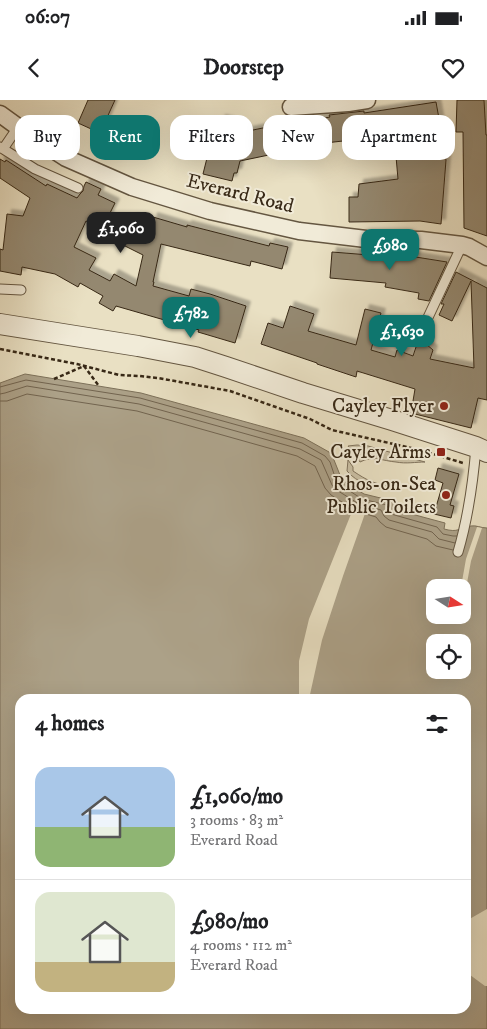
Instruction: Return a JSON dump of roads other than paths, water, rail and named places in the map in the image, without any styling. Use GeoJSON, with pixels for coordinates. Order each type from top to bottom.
{"type":"FeatureCollection","features":[{"type":"Feature","properties":{"kind":"street"},"geometry":{"type":"LineString","coordinates":[[291,107],[367,100]]}},
{"type":"Feature","properties":{"kind":"street","name":"Everard Road"},"geometry":{"type":"LineString","coordinates":[[0,114],[15,125]]}},
{"type":"Feature","properties":{"kind":"street","name":"Everard Road"},"geometry":{"type":"LineString","coordinates":[[71,160],[132,187],[210,211],[299,231],[462,245],[487,257]]}},
{"type":"Feature","properties":{"kind":"street"},"geometry":{"type":"LineString","coordinates":[[0,324],[194,357],[392,420],[479,455]]}},
{"type":"Feature","properties":{"kind":"lane"},"geometry":{"type":"LineString","coordinates":[[15,131],[2,148],[35,169],[78,188]]}},
{"type":"Feature","properties":{"kind":"lane"},"geometry":{"type":"LineString","coordinates":[[424,326],[462,245]]}},
{"type":"Feature","properties":{"kind":"lane"},"geometry":{"type":"LineString","coordinates":[[0,289],[21,290]]}},
{"type":"Feature","properties":{"kind":"lane"},"geometry":{"type":"LineString","coordinates":[[458,552],[465,528],[479,455]]}},
{"type":"Feature","properties":{"kind":"water"},"geometry":{"type":"Polygon","coordinates":[[[25,374],[141,393],[304,438],[329,452],[342,480],[364,494],[397,502],[393,509],[445,523],[444,529],[456,530],[473,526],[487,528],[487,1029],[0,1029],[0,383],[25,374]]]}},
{"type":"Feature","properties":{"kind":"place","name":"Cayley Flyer"},"geometry":{"type":"Point","coordinates":[444,406]}},
{"type":"Feature","properties":{"kind":"place","name":"Cayley Arms"},"geometry":{"type":"Point","coordinates":[441,452]}},
{"type":"Feature","properties":{"kind":"place","name":"Rhos-on-Sea Public Toilets"},"geometry":{"type":"Point","coordinates":[446,495]}}]}
